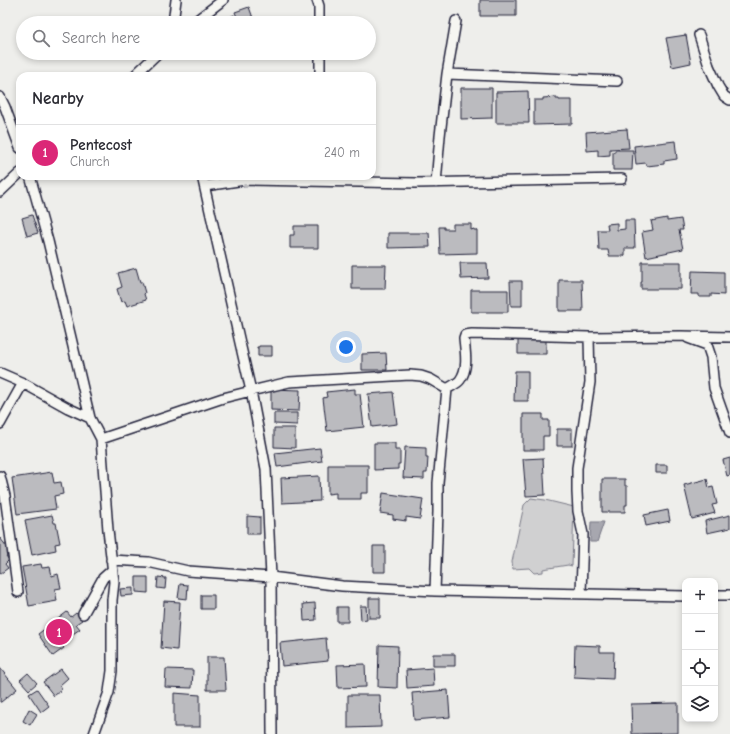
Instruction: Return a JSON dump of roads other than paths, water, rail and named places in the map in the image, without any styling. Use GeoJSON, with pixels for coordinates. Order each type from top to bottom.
{"type":"FeatureCollection","features":[{"type":"Feature","properties":{"kind":"street"},"geometry":{"type":"LineString","coordinates":[[174,16],[176,0]]}},
{"type":"Feature","properties":{"kind":"street"},"geometry":{"type":"LineString","coordinates":[[202,16],[223,0]]}},
{"type":"Feature","properties":{"kind":"street"},"geometry":{"type":"LineString","coordinates":[[317,0],[319,6],[319,16]]}},
{"type":"Feature","properties":{"kind":"street"},"geometry":{"type":"LineString","coordinates":[[436,183],[447,74],[456,21]]}},
{"type":"Feature","properties":{"kind":"street"},"geometry":{"type":"LineString","coordinates":[[699,35],[709,66],[718,86],[724,96],[730,100]]}},
{"type":"Feature","properties":{"kind":"street"},"geometry":{"type":"LineString","coordinates":[[138,72],[151,60]]}},
{"type":"Feature","properties":{"kind":"street"},"geometry":{"type":"LineString","coordinates":[[320,60],[320,72]]}},
{"type":"Feature","properties":{"kind":"street"},"geometry":{"type":"LineString","coordinates":[[447,74],[616,81]]}},
{"type":"Feature","properties":{"kind":"street"},"geometry":{"type":"LineString","coordinates":[[0,97],[16,137]]}},
{"type":"Feature","properties":{"kind":"street"},"geometry":{"type":"LineString","coordinates":[[0,192],[16,177]]}},
{"type":"Feature","properties":{"kind":"street"},"geometry":{"type":"LineString","coordinates":[[205,186],[245,180],[436,183],[622,179]]}},
{"type":"Feature","properties":{"kind":"street"},"geometry":{"type":"LineString","coordinates":[[31,180],[48,241],[90,418],[101,439],[114,582],[112,600],[112,671],[109,692],[94,734]]}},
{"type":"Feature","properties":{"kind":"street"},"geometry":{"type":"LineString","coordinates":[[203,180],[251,391],[266,469],[271,577],[272,734]]}},
{"type":"Feature","properties":{"kind":"street"},"geometry":{"type":"LineString","coordinates":[[447,389],[460,381],[465,370],[465,335],[730,337]]}},
{"type":"Feature","properties":{"kind":"street"},"geometry":{"type":"LineString","coordinates":[[581,594],[583,534],[578,511],[577,468],[590,382],[589,336]]}},
{"type":"Feature","properties":{"kind":"street"},"geometry":{"type":"LineString","coordinates":[[681,336],[707,345],[711,357],[714,388],[730,433]]}},
{"type":"Feature","properties":{"kind":"street"},"geometry":{"type":"LineString","coordinates":[[0,373],[23,383],[68,408],[90,418]]}},
{"type":"Feature","properties":{"kind":"street"},"geometry":{"type":"LineString","coordinates":[[101,439],[197,406],[289,382],[410,375],[430,379],[447,389]]}},
{"type":"Feature","properties":{"kind":"street"},"geometry":{"type":"LineString","coordinates":[[0,424],[23,383]]}},
{"type":"Feature","properties":{"kind":"street"},"geometry":{"type":"LineString","coordinates":[[435,591],[438,483],[447,389]]}},
{"type":"Feature","properties":{"kind":"street"},"geometry":{"type":"LineString","coordinates":[[0,476],[5,496],[18,592]]}},
{"type":"Feature","properties":{"kind":"street"},"geometry":{"type":"LineString","coordinates":[[111,560],[148,562],[188,571],[271,577],[342,586],[435,591],[682,596]]}},
{"type":"Feature","properties":{"kind":"street"},"geometry":{"type":"LineString","coordinates":[[83,614],[103,578],[112,570]]}},
{"type":"Feature","properties":{"kind":"street"},"geometry":{"type":"LineString","coordinates":[[718,595],[730,595]]}},
{"type":"Feature","properties":{"kind":"place","name":"Pentecost"},"geometry":{"type":"Point","coordinates":[59,632]}}]}
